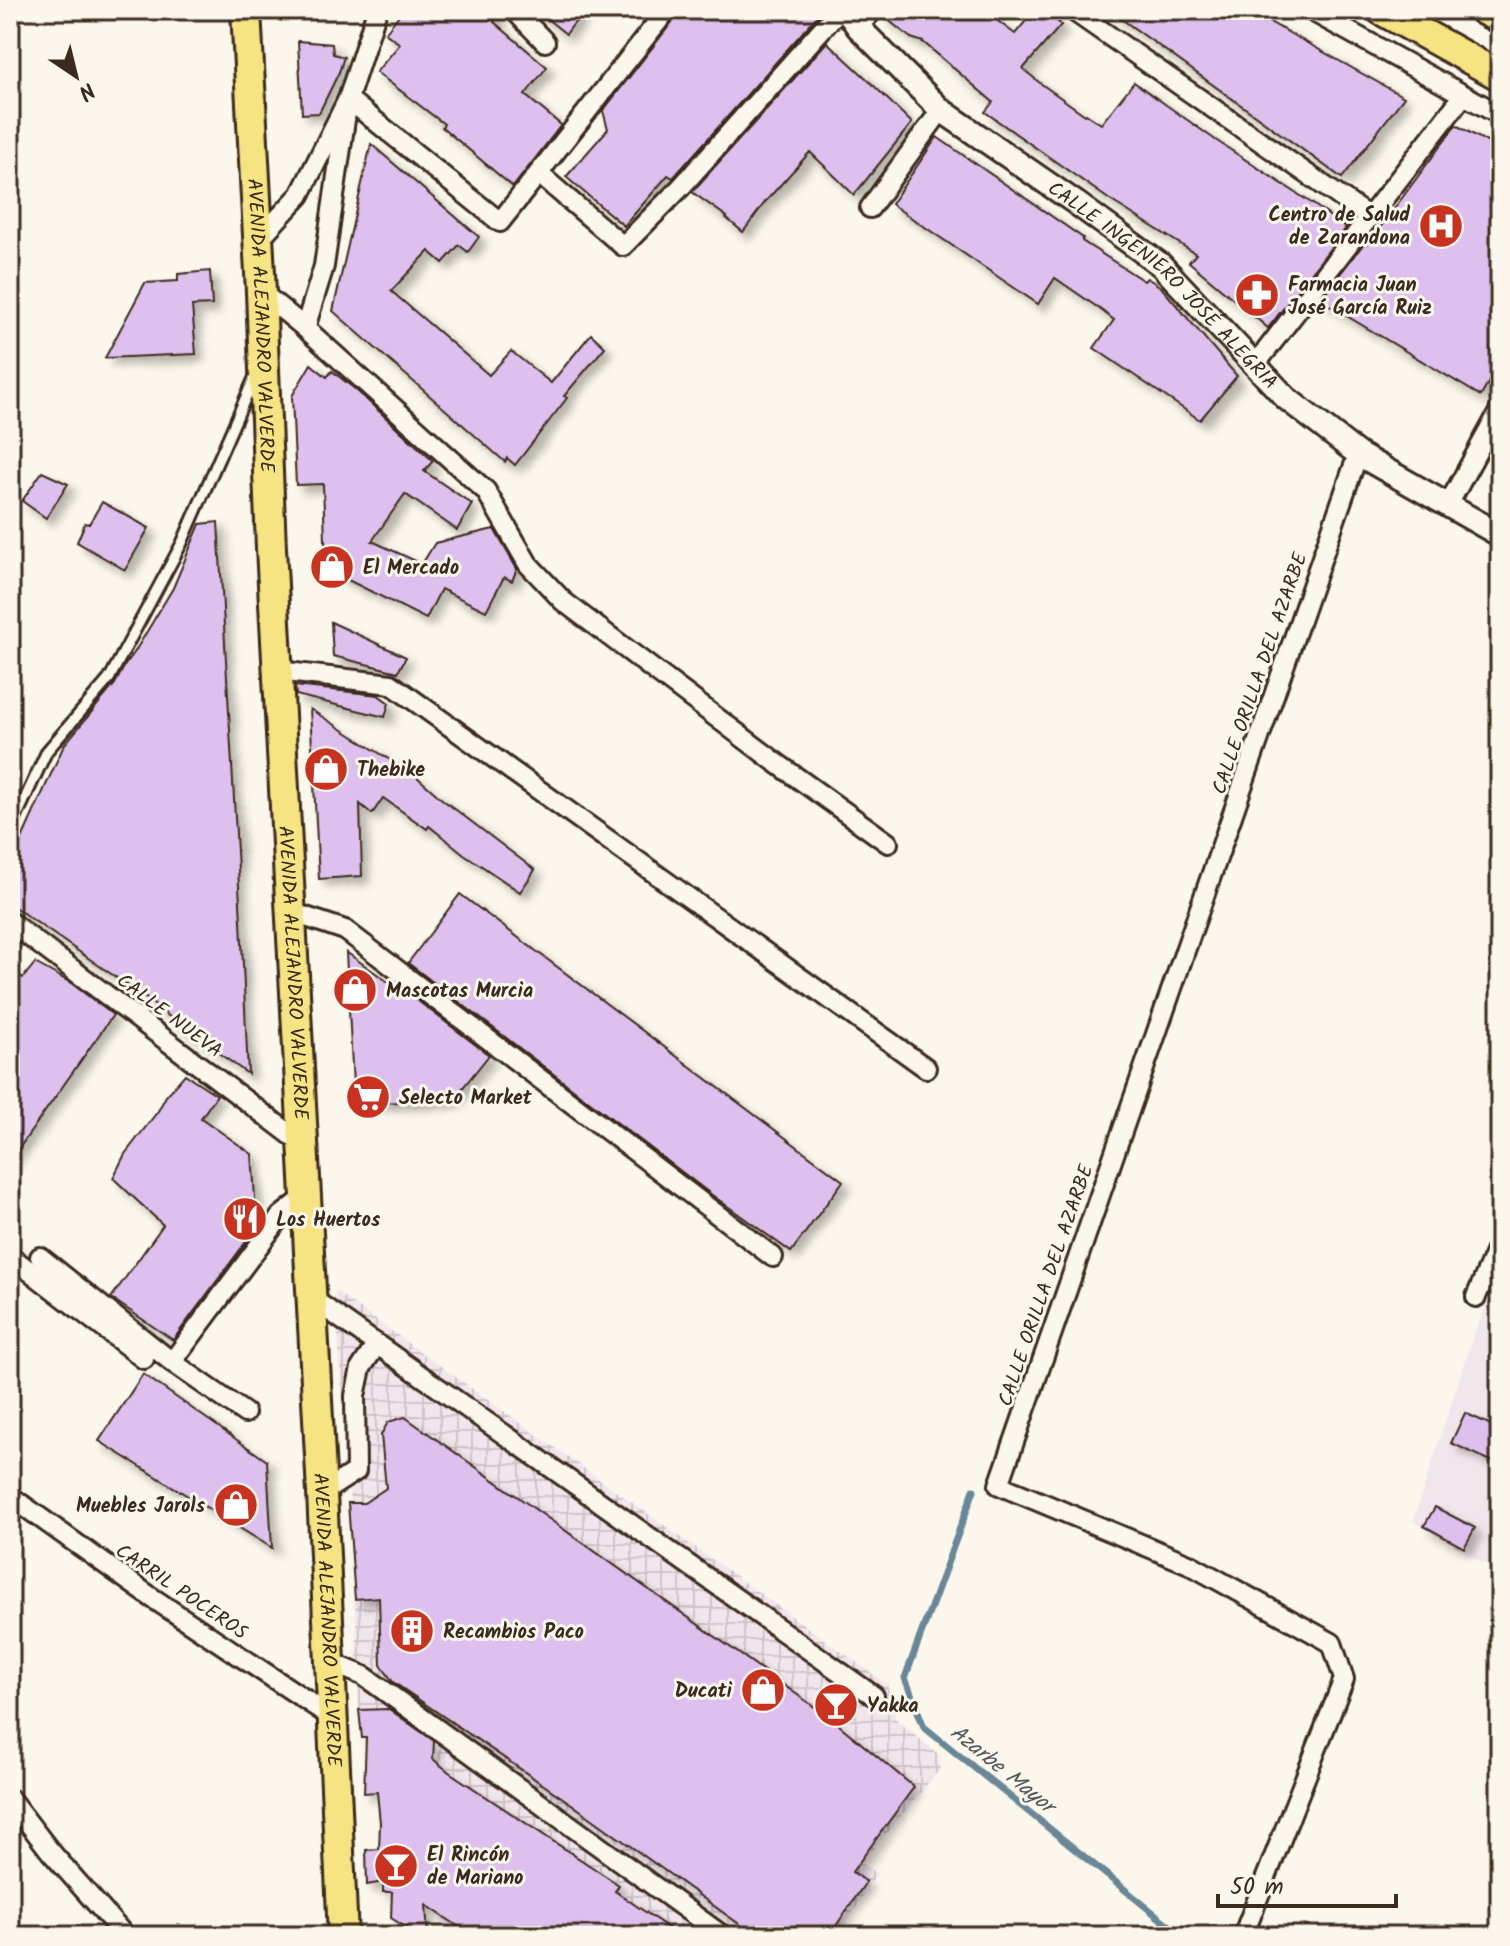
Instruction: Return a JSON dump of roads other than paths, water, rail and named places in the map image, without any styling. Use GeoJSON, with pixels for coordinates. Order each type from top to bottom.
{"type":"FeatureCollection","features":[{"type":"Feature","properties":{"kind":"main road","name":"AVENIDA ALEJANDRO VALVERDE"},"geometry":{"type":"LineString","coordinates":[[246,10],[343,1936]]}},
{"type":"Feature","properties":{"kind":"main road"},"geometry":{"type":"LineString","coordinates":[[1381,10],[1500,76]]}},
{"type":"Feature","properties":{"kind":"main road"},"geometry":{"type":"LineString","coordinates":[[1483,10],[1500,19]]}},
{"type":"Feature","properties":{"kind":"street"},"geometry":{"type":"LineString","coordinates":[[258,240],[300,195],[348,99],[377,10]]}},
{"type":"Feature","properties":{"kind":"street"},"geometry":{"type":"LineString","coordinates":[[514,10],[545,42]]}},
{"type":"Feature","properties":{"kind":"street"},"geometry":{"type":"LineString","coordinates":[[348,99],[500,222],[667,10]]}},
{"type":"Feature","properties":{"kind":"street"},"geometry":{"type":"LineString","coordinates":[[539,174],[623,246],[681,187],[839,10]]}},
{"type":"Feature","properties":{"kind":"street"},"geometry":{"type":"LineString","coordinates":[[1072,10],[1369,217]]}},
{"type":"Feature","properties":{"kind":"street"},"geometry":{"type":"LineString","coordinates":[[1310,10],[1500,115]]}},
{"type":"Feature","properties":{"kind":"street","name":"CALLE INGENIERO JOSÉ ALEGRÍA"},"geometry":{"type":"LineString","coordinates":[[859,16],[941,110],[1161,265],[1286,398],[1358,454],[1500,535]]}},
{"type":"Feature","properties":{"kind":"street"},"geometry":{"type":"LineString","coordinates":[[1255,365],[1463,96]]}},
{"type":"Feature","properties":{"kind":"street"},"geometry":{"type":"LineString","coordinates":[[305,328],[324,266],[348,99]]}},
{"type":"Feature","properties":{"kind":"street"},"geometry":{"type":"LineString","coordinates":[[870,208],[941,110]]}},
{"type":"Feature","properties":{"kind":"street"},"geometry":{"type":"LineString","coordinates":[[261,292],[486,491],[528,564],[563,601],[888,843]]}},
{"type":"Feature","properties":{"kind":"street"},"geometry":{"type":"LineString","coordinates":[[1448,505],[1500,410]]}},
{"type":"Feature","properties":{"kind":"street","name":"CALLE ORILLA DEL AZARBE"},"geometry":{"type":"LineString","coordinates":[[1243,1936],[1344,1679],[1332,1643],[1189,1564],[999,1485],[1358,454]]}},
{"type":"Feature","properties":{"kind":"street"},"geometry":{"type":"LineString","coordinates":[[278,671],[391,684],[926,1068]]}},
{"type":"Feature","properties":{"kind":"street"},"geometry":{"type":"LineString","coordinates":[[291,912],[345,930],[773,1257]]}},
{"type":"Feature","properties":{"kind":"street","name":"CALLE NUEVA"},"geometry":{"type":"LineString","coordinates":[[10,922],[303,1144]]}},
{"type":"Feature","properties":{"kind":"street"},"geometry":{"type":"LineString","coordinates":[[172,1362],[281,1216],[305,1197]]}},
{"type":"Feature","properties":{"kind":"street"},"geometry":{"type":"LineString","coordinates":[[1476,1297],[1500,1241]]}},
{"type":"Feature","properties":{"kind":"street"},"geometry":{"type":"LineString","coordinates":[[10,1256],[144,1359]]}},
{"type":"Feature","properties":{"kind":"street"},"geometry":{"type":"LineString","coordinates":[[40,1257],[172,1362],[245,1413]]}},
{"type":"Feature","properties":{"kind":"street"},"geometry":{"type":"LineString","coordinates":[[310,1297],[874,1696]]}},
{"type":"Feature","properties":{"kind":"street"},"geometry":{"type":"LineString","coordinates":[[322,1493],[356,1471],[355,1396],[361,1368],[377,1344]]}},
{"type":"Feature","properties":{"kind":"street","name":"CARRIL POCEROS"},"geometry":{"type":"LineString","coordinates":[[10,1496],[151,1597],[333,1718]]}},
{"type":"Feature","properties":{"kind":"street"},"geometry":{"type":"LineString","coordinates":[[330,1662],[364,1676],[723,1936]]}},
{"type":"Feature","properties":{"kind":"street"},"geometry":{"type":"LineString","coordinates":[[10,1799],[50,1851],[125,1936]]}},
{"type":"Feature","properties":{"kind":"lane"},"geometry":{"type":"LineString","coordinates":[[10,831],[47,751],[109,679],[175,556],[264,355]]}},
{"type":"Feature","properties":{"kind":"waterway","name":"Azarbe Mayor"},"geometry":{"type":"LineString","coordinates":[[974,1490],[905,1678],[924,1727],[1182,1936]]}},
{"type":"Feature","properties":{"kind":"place","name":"Centro de Salud de Zarandona"},"geometry":{"type":"Point","coordinates":[1441,226]}},
{"type":"Feature","properties":{"kind":"place","name":"Farmacia Juan José García Ruiz"},"geometry":{"type":"Point","coordinates":[1257,295]}},
{"type":"Feature","properties":{"kind":"place","name":"El Mercado"},"geometry":{"type":"Point","coordinates":[332,567]}},
{"type":"Feature","properties":{"kind":"place","name":"Thebike"},"geometry":{"type":"Point","coordinates":[326,769]}},
{"type":"Feature","properties":{"kind":"place","name":"Mascotas Murcia"},"geometry":{"type":"Point","coordinates":[355,990]}},
{"type":"Feature","properties":{"kind":"place","name":"Selecto Market"},"geometry":{"type":"Point","coordinates":[368,1097]}},
{"type":"Feature","properties":{"kind":"place","name":"Los Huertos"},"geometry":{"type":"Point","coordinates":[245,1219]}},
{"type":"Feature","properties":{"kind":"place","name":"Muebles Jarols"},"geometry":{"type":"Point","coordinates":[236,1505]}},
{"type":"Feature","properties":{"kind":"place","name":"Recambios Paco"},"geometry":{"type":"Point","coordinates":[412,1631]}},
{"type":"Feature","properties":{"kind":"place","name":"Ducati"},"geometry":{"type":"Point","coordinates":[763,1690]}},
{"type":"Feature","properties":{"kind":"place","name":"Yakka"},"geometry":{"type":"Point","coordinates":[836,1705]}},
{"type":"Feature","properties":{"kind":"place","name":"El Rincón de Mariano"},"geometry":{"type":"Point","coordinates":[396,1866]}}]}
